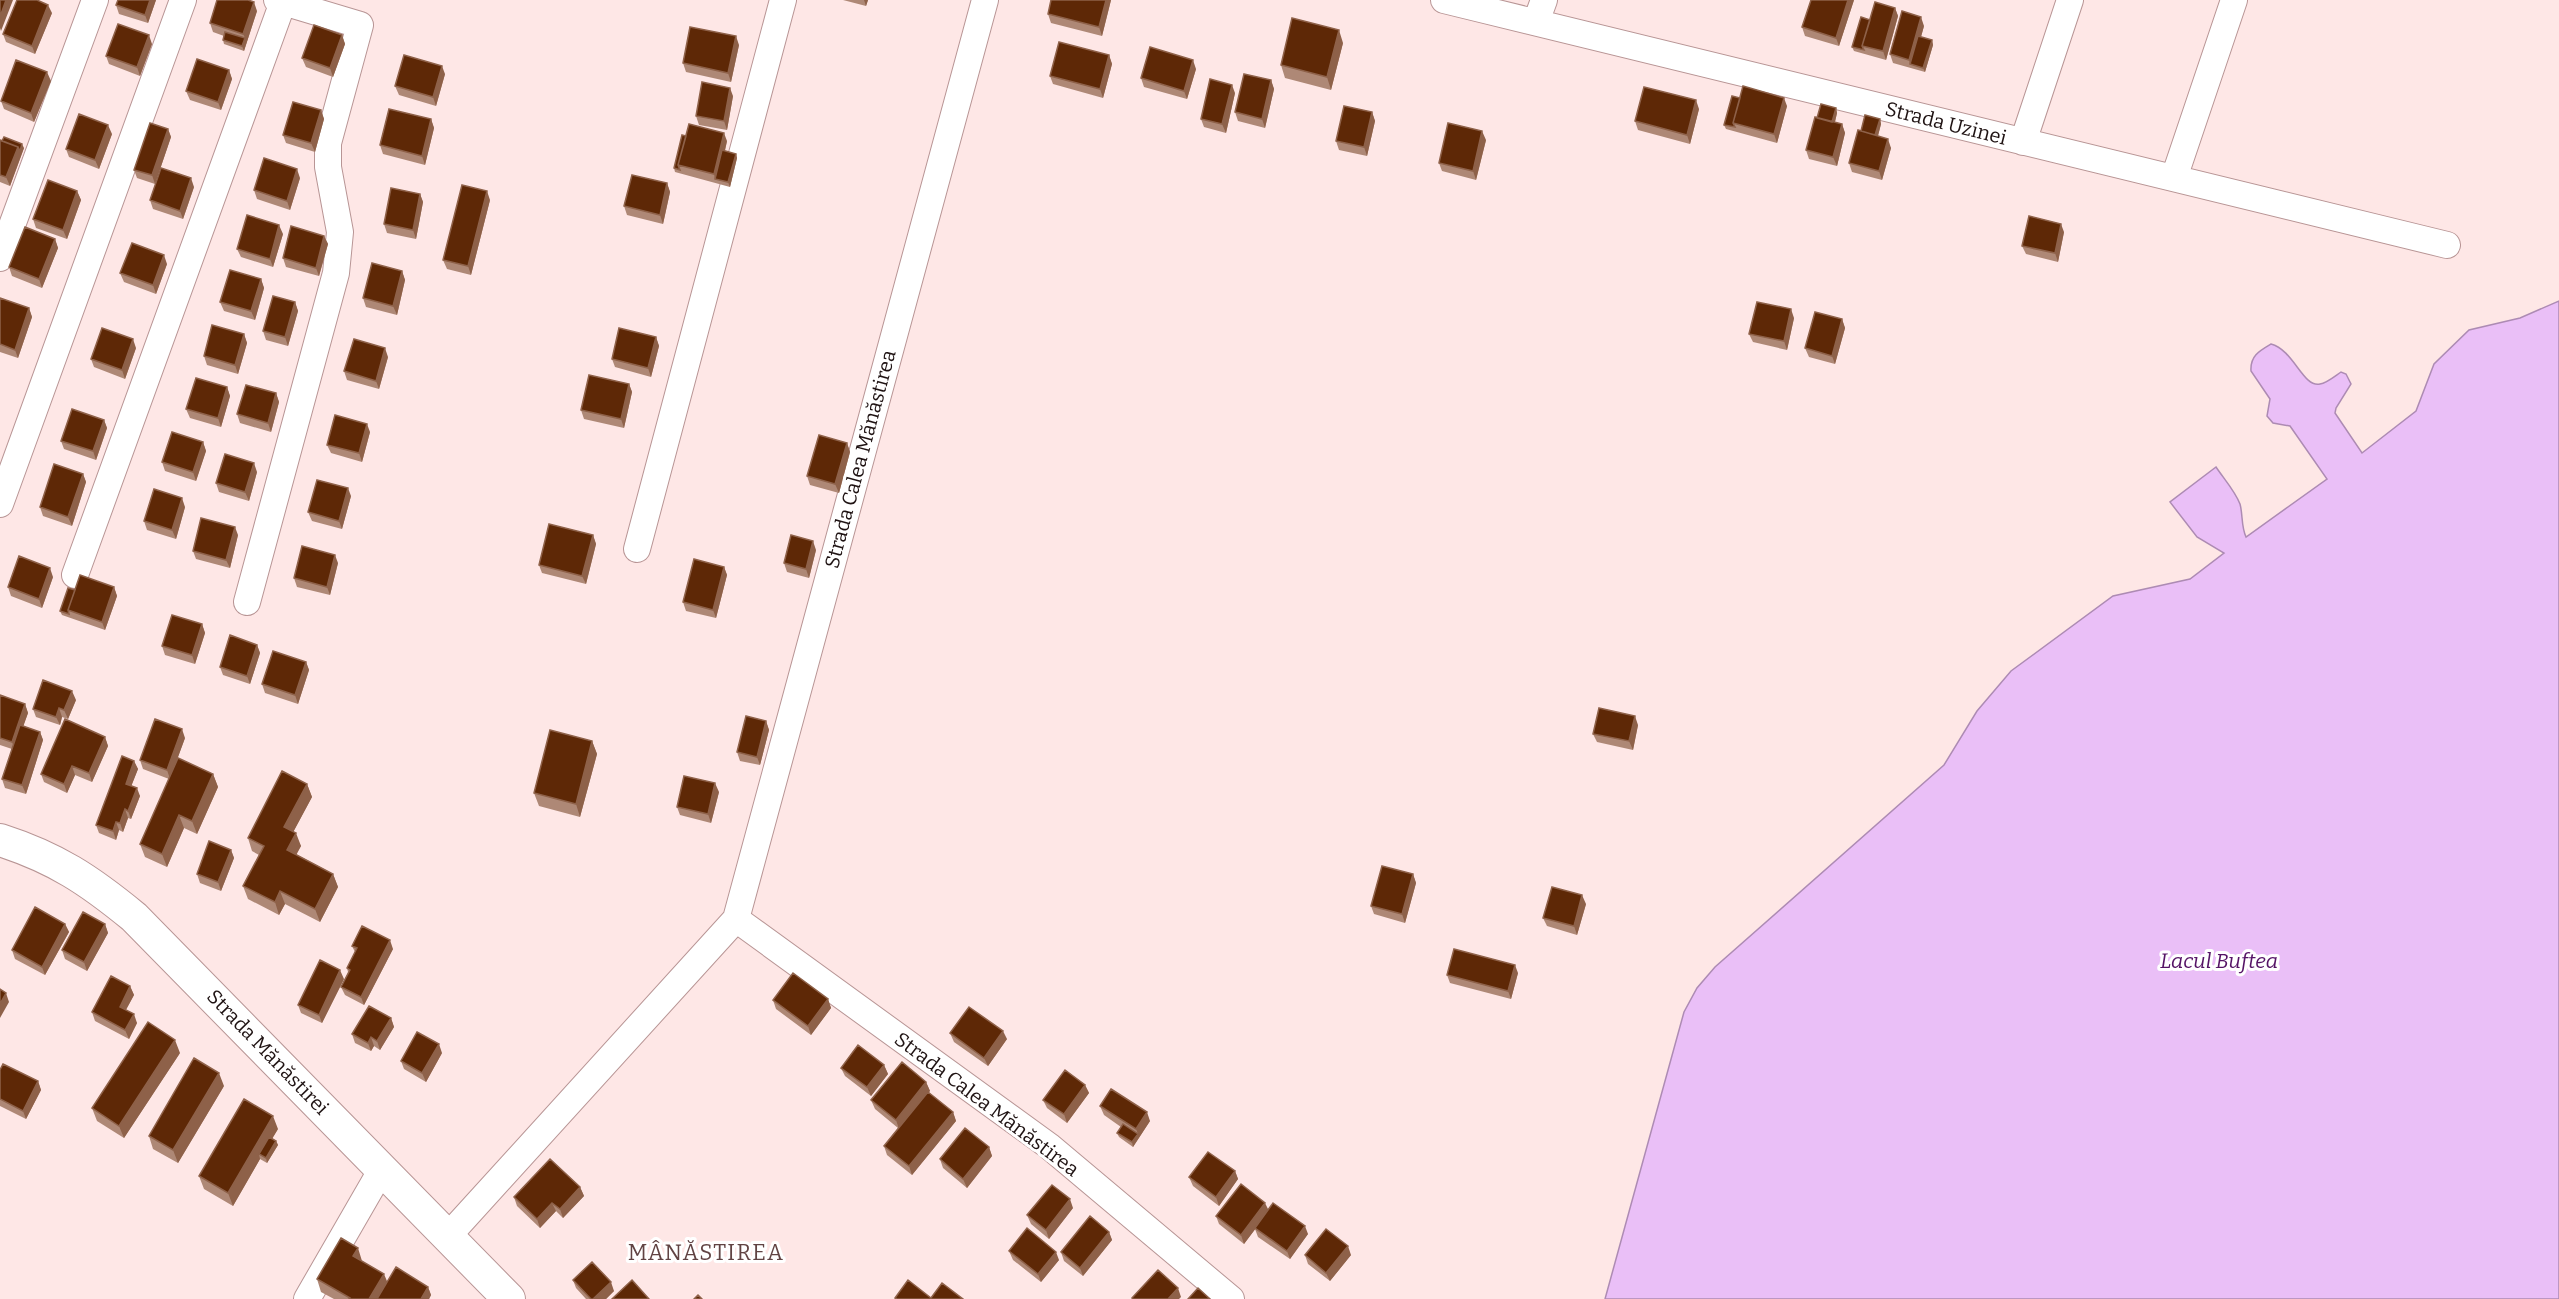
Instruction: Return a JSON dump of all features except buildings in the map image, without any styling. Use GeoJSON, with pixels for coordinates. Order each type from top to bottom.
{"type":"FeatureCollection","features":[{"type":"Feature","properties":{"kind":"street"},"geometry":{"type":"LineString","coordinates":[[0,258],[95,0]]}},
{"type":"Feature","properties":{"kind":"street"},"geometry":{"type":"LineString","coordinates":[[0,504],[183,0]]}},
{"type":"Feature","properties":{"kind":"street"},"geometry":{"type":"LineString","coordinates":[[637,549],[783,0]]}},
{"type":"Feature","properties":{"kind":"street","name":"Strada Calea Mănăstirea"},"geometry":{"type":"LineString","coordinates":[[448,1236],[736,919],[984,0]]}},
{"type":"Feature","properties":{"kind":"street","name":"Strada Uzinei"},"geometry":{"type":"LineString","coordinates":[[1444,0],[1540,11],[2023,142],[2447,245]]}},
{"type":"Feature","properties":{"kind":"street"},"geometry":{"type":"LineString","coordinates":[[2023,142],[2070,0]]}},
{"type":"Feature","properties":{"kind":"street"},"geometry":{"type":"LineString","coordinates":[[2174,178],[2234,0]]}},
{"type":"Feature","properties":{"kind":"street"},"geometry":{"type":"LineString","coordinates":[[75,575],[280,1],[360,25],[328,143],[328,167],[339,232],[336,273],[247,602]]}},
{"type":"Feature","properties":{"kind":"street","name":"Strada Mănăstirei"},"geometry":{"type":"LineString","coordinates":[[0,840],[25,848],[62,865],[103,892],[134,917],[509,1299]]}},
{"type":"Feature","properties":{"kind":"street","name":"Strada Calea Mănăstirea"},"geometry":{"type":"LineString","coordinates":[[736,919],[1048,1146],[1231,1299]]}},
{"type":"Feature","properties":{"kind":"street"},"geometry":{"type":"LineString","coordinates":[[307,1299],[382,1169]]}},
{"type":"Feature","properties":{"kind":"water","name":"Lacul Buftea"},"geometry":{"type":"Polygon","coordinates":[[[2559,301],[2559,1299],[1605,1299],[1684,1012],[1697,988],[1715,967],[1944,765],[1977,711],[2011,671],[2113,596],[2190,579],[2224,553],[2197,537],[2170,502],[2216,467],[2240,504],[2246,537],[2327,479],[2290,426],[2273,423],[2267,416],[2270,399],[2251,371],[2252,361],[2256,354],[2271,344],[2279,348],[2314,384],[2325,382],[2341,372],[2346,374],[2351,384],[2335,413],[2362,453],[2416,411],[2434,364],[2469,330],[2520,318],[2559,301]]]}},
{"type":"Feature","properties":{"kind":"district","name":"MÂNĂSTIREA"},"geometry":{"type":"Point","coordinates":[706,1252]}}]}
